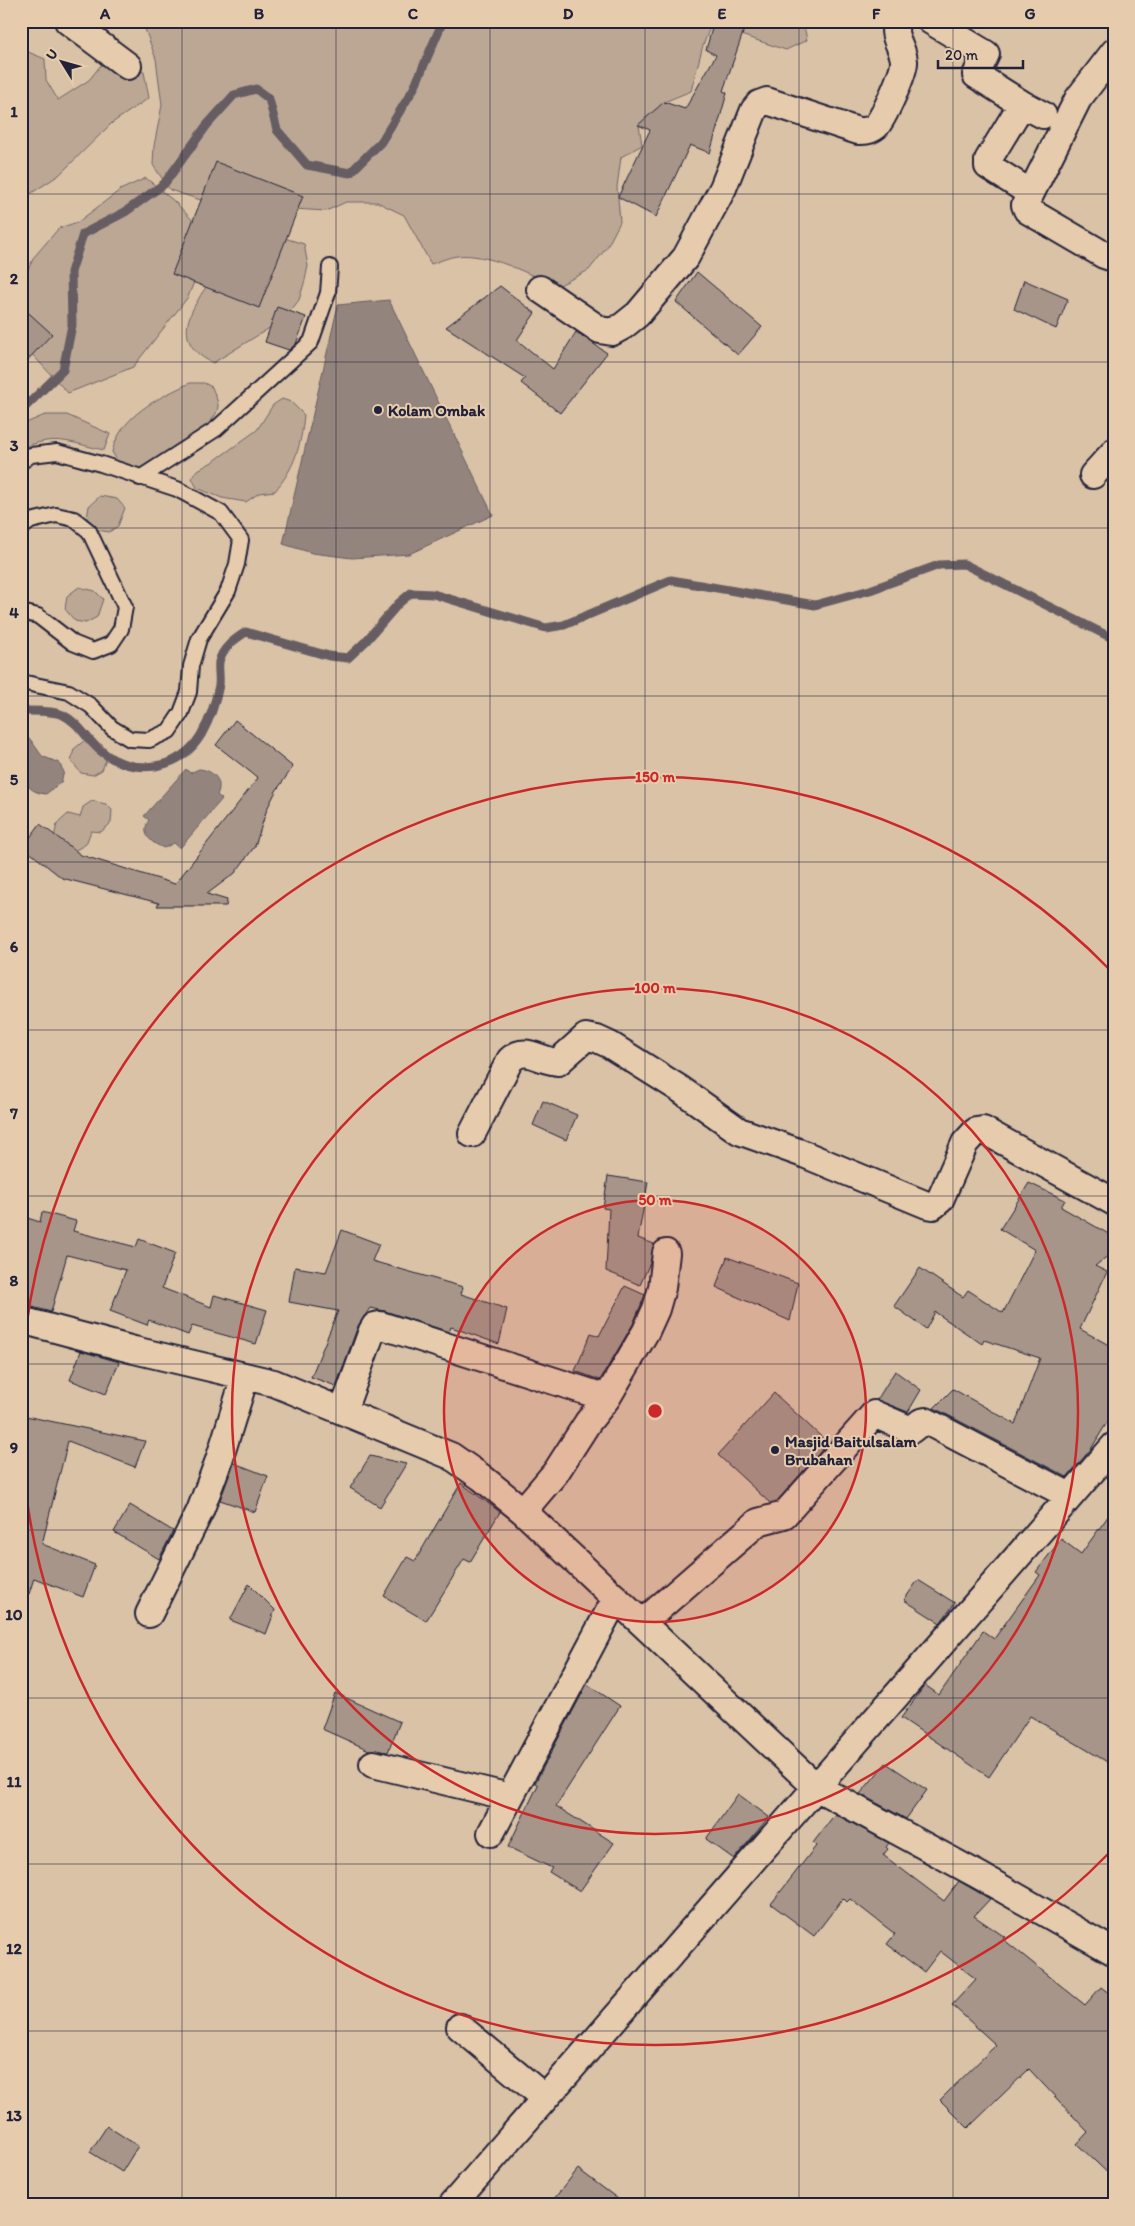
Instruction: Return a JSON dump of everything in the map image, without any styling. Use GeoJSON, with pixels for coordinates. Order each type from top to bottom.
{"type":"FeatureCollection","features":[{"type":"Feature","properties":{"kind":"street"},"geometry":{"type":"LineString","coordinates":[[68,21],[128,66]]}},
{"type":"Feature","properties":{"kind":"street"},"geometry":{"type":"LineString","coordinates":[[540,288],[600,330],[612,332],[623,326],[638,314],[686,257],[723,188],[754,110],[759,104],[767,101],[858,131],[868,131],[876,125],[903,73],[904,61],[895,39],[894,27],[897,21]]}},
{"type":"Feature","properties":{"kind":"street"},"geometry":{"type":"LineString","coordinates":[[931,21],[986,54],[976,75],[1033,109],[988,160],[988,166],[1030,192]]}},
{"type":"Feature","properties":{"kind":"street"},"geometry":{"type":"LineString","coordinates":[[1114,52],[1078,99],[1025,205],[1027,210],[1104,255],[1114,256]]}},
{"type":"Feature","properties":{"kind":"street"},"geometry":{"type":"LineString","coordinates":[[1093,475],[1114,452]]}},
{"type":"Feature","properties":{"kind":"street"},"geometry":{"type":"LineString","coordinates":[[472,1134],[510,1060],[517,1053],[524,1052],[549,1062],[558,1062],[586,1037],[597,1039],[610,1045],[680,1089],[739,1131],[800,1153],[927,1205],[933,1206],[940,1200],[965,1143],[976,1130],[983,1130],[1114,1202]]}},
{"type":"Feature","properties":{"kind":"street"},"geometry":{"type":"LineString","coordinates":[[523,1510],[556,1472],[588,1422],[607,1398],[646,1331],[656,1309],[662,1288],[666,1253]]}},
{"type":"Feature","properties":{"kind":"street"},"geometry":{"type":"LineString","coordinates":[[21,1320],[274,1383],[452,1456],[523,1510],[816,1787],[971,1871],[1114,1952]]}},
{"type":"Feature","properties":{"kind":"street"},"geometry":{"type":"LineString","coordinates":[[343,1411],[372,1331],[375,1326],[380,1325],[607,1398]]}},
{"type":"Feature","properties":{"kind":"street"},"geometry":{"type":"LineString","coordinates":[[149,1614],[200,1511],[219,1460],[245,1377]]}},
{"type":"Feature","properties":{"kind":"street"},"geometry":{"type":"LineString","coordinates":[[642,1623],[758,1522],[784,1514],[874,1414],[911,1430],[921,1422],[926,1421],[1070,1496]]}},
{"type":"Feature","properties":{"kind":"street"},"geometry":{"type":"LineString","coordinates":[[452,2205],[1114,1446]]}},
{"type":"Feature","properties":{"kind":"street"},"geometry":{"type":"LineString","coordinates":[[491,1833],[616,1598]]}},
{"type":"Feature","properties":{"kind":"street"},"geometry":{"type":"LineString","coordinates":[[373,1764],[510,1797]]}},
{"type":"Feature","properties":{"kind":"street"},"geometry":{"type":"LineString","coordinates":[[460,2027],[545,2098]]}},
{"type":"Feature","properties":{"kind":"lane"},"geometry":{"type":"LineString","coordinates":[[140,478],[216,428],[311,342],[328,293],[330,267]]}},
{"type":"Feature","properties":{"kind":"lane"},"geometry":{"type":"LineString","coordinates":[[21,462],[31,455],[56,452],[101,464],[177,489],[221,513],[241,540],[237,564],[228,591],[199,639],[191,666],[189,692],[180,713],[169,731],[149,740],[130,739],[112,728],[91,706],[69,692],[21,682]]}},
{"type":"Feature","properties":{"kind":"lane"},"geometry":{"type":"LineString","coordinates":[[21,528],[31,521],[56,515],[74,519],[89,531],[125,607],[121,629],[111,644],[93,651],[73,643],[38,616],[21,612]]}},
{"type":"Feature","properties":{"kind":"shaded area"},"geometry":{"type":"Polygon","coordinates":[[[142,21],[803,21],[807,40],[786,50],[711,25],[703,45],[691,91],[664,102],[668,125],[639,125],[642,145],[621,157],[617,187],[620,222],[607,247],[589,270],[556,287],[508,265],[481,257],[457,256],[431,264],[404,215],[377,202],[346,202],[326,211],[213,204],[170,190],[153,165],[154,146],[162,105],[156,59],[142,21]]]}},
{"type":"Feature","properties":{"kind":"shaded area"},"geometry":{"type":"Polygon","coordinates":[[[21,49],[45,59],[46,80],[58,100],[89,80],[101,65],[144,72],[149,98],[112,123],[59,175],[21,200],[21,49]]]}},
{"type":"Feature","properties":{"kind":"shaded area"},"geometry":{"type":"Polygon","coordinates":[[[146,178],[175,202],[202,230],[198,272],[188,297],[133,367],[68,393],[28,350],[21,318],[25,291],[24,278],[34,257],[59,228],[78,222],[120,190],[146,178]]]}},
{"type":"Feature","properties":{"kind":"shaded area"},"geometry":{"type":"Polygon","coordinates":[[[281,237],[304,244],[308,266],[299,300],[284,319],[213,363],[196,351],[188,336],[189,319],[202,293],[220,275],[281,237]]]}},
{"type":"Feature","properties":{"kind":"shaded area","name":"Kolam Ombak"},"geometry":{"type":"Polygon","coordinates":[[[389,300],[493,515],[409,554],[352,558],[312,553],[283,544],[338,305],[389,300]]]}},
{"type":"Feature","properties":{"kind":"shaded area"},"geometry":{"type":"Polygon","coordinates":[[[190,383],[204,383],[212,387],[218,406],[216,414],[209,423],[187,441],[143,467],[135,469],[120,465],[112,452],[123,428],[142,409],[190,383]]]}},
{"type":"Feature","properties":{"kind":"shaded area"},"geometry":{"type":"Polygon","coordinates":[[[282,399],[291,402],[304,415],[296,456],[288,473],[275,491],[259,493],[246,502],[222,498],[197,488],[192,478],[196,471],[214,461],[257,430],[273,405],[282,399]]]}},
{"type":"Feature","properties":{"kind":"shaded area"},"geometry":{"type":"Polygon","coordinates":[[[45,415],[67,415],[110,434],[104,450],[72,442],[53,440],[33,444],[21,449],[21,425],[45,415]]]}},
{"type":"Feature","properties":{"kind":"shaded area"},"geometry":{"type":"Polygon","coordinates":[[[100,496],[117,499],[125,508],[118,526],[109,532],[97,530],[87,518],[89,506],[100,496]]]}},
{"type":"Feature","properties":{"kind":"shaded area"},"geometry":{"type":"Polygon","coordinates":[[[79,587],[95,591],[103,599],[97,617],[86,623],[75,621],[65,609],[67,596],[79,587]]]}},
{"type":"Feature","properties":{"kind":"shaded area"},"geometry":{"type":"Polygon","coordinates":[[[21,733],[30,739],[42,756],[59,763],[64,772],[61,782],[46,794],[36,792],[24,780],[21,762],[21,733]]]}},
{"type":"Feature","properties":{"kind":"shaded area"},"geometry":{"type":"Polygon","coordinates":[[[85,740],[101,744],[109,752],[102,770],[93,775],[81,773],[71,761],[74,749],[85,740]]]}},
{"type":"Feature","properties":{"kind":"shaded area"},"geometry":{"type":"Polygon","coordinates":[[[186,769],[190,773],[199,769],[213,774],[219,785],[217,795],[222,799],[180,848],[174,843],[164,848],[151,841],[146,834],[149,820],[144,816],[186,769]]]}},
{"type":"Feature","properties":{"kind":"shaded area"},"geometry":{"type":"Polygon","coordinates":[[[92,801],[106,804],[112,810],[111,823],[101,832],[91,831],[86,844],[76,850],[64,849],[54,837],[57,824],[68,814],[80,817],[83,807],[92,801]]]}},
{"type":"Feature","properties":{"kind":"building"},"geometry":{"type":"Polygon","coordinates":[[[714,21],[747,21],[723,91],[727,93],[710,153],[690,145],[656,217],[618,197],[650,130],[638,125],[664,102],[685,109],[716,55],[706,50],[714,21]]]}},
{"type":"Feature","properties":{"kind":"building"},"geometry":{"type":"Polygon","coordinates":[[[216,162],[303,196],[259,308],[172,274],[216,162]]]}},
{"type":"Feature","properties":{"kind":"building"},"geometry":{"type":"Polygon","coordinates":[[[697,272],[762,327],[738,355],[676,302],[697,272]]]}},
{"type":"Feature","properties":{"kind":"building"},"geometry":{"type":"Polygon","coordinates":[[[1024,280],[1068,299],[1056,329],[1014,309],[1024,280]]]}},
{"type":"Feature","properties":{"kind":"building"},"geometry":{"type":"Polygon","coordinates":[[[500,286],[535,313],[517,340],[553,369],[576,332],[607,353],[560,413],[521,383],[525,378],[446,327],[500,286]]]}},
{"type":"Feature","properties":{"kind":"building"},"geometry":{"type":"Polygon","coordinates":[[[21,306],[52,334],[21,367],[21,306]]]}},
{"type":"Feature","properties":{"kind":"building"},"geometry":{"type":"Polygon","coordinates":[[[277,307],[306,317],[296,344],[289,350],[265,342],[277,307]]]}},
{"type":"Feature","properties":{"kind":"building"},"geometry":{"type":"Polygon","coordinates":[[[235,720],[293,767],[276,791],[267,809],[255,846],[235,873],[207,894],[227,900],[226,906],[157,906],[159,903],[62,878],[23,847],[40,824],[81,855],[175,884],[258,778],[216,745],[235,720]]]}},
{"type":"Feature","properties":{"kind":"building"},"geometry":{"type":"Polygon","coordinates":[[[543,1101],[577,1115],[566,1140],[533,1125],[543,1101]]]}},
{"type":"Feature","properties":{"kind":"building"},"geometry":{"type":"Polygon","coordinates":[[[608,1176],[648,1182],[638,1238],[654,1244],[650,1263],[640,1285],[606,1271],[609,1209],[603,1208],[608,1176]]]}},
{"type":"Feature","properties":{"kind":"building"},"geometry":{"type":"Polygon","coordinates":[[[1029,1183],[1065,1200],[1061,1207],[1114,1237],[1114,1251],[1095,1266],[1107,1272],[1080,1329],[1114,1348],[1114,1411],[1091,1449],[1067,1477],[934,1408],[953,1389],[1015,1424],[1040,1358],[984,1340],[982,1344],[935,1312],[926,1329],[894,1306],[920,1268],[963,1297],[968,1290],[1003,1313],[1035,1250],[1000,1229],[1029,1183]]]}},
{"type":"Feature","properties":{"kind":"building"},"geometry":{"type":"Polygon","coordinates":[[[42,1212],[76,1221],[73,1231],[136,1247],[139,1239],[175,1253],[162,1288],[211,1307],[214,1295],[267,1310],[256,1344],[192,1326],[188,1335],[149,1320],[147,1325],[110,1311],[126,1270],[67,1255],[51,1312],[21,1304],[21,1216],[40,1222],[42,1212]]]}},
{"type":"Feature","properties":{"kind":"building"},"geometry":{"type":"Polygon","coordinates":[[[342,1230],[379,1244],[372,1261],[463,1287],[461,1294],[507,1309],[499,1344],[451,1327],[449,1332],[370,1308],[358,1326],[336,1386],[311,1377],[338,1311],[289,1302],[295,1267],[326,1272],[342,1230]]]}},
{"type":"Feature","properties":{"kind":"building"},"geometry":{"type":"Polygon","coordinates":[[[727,1257],[798,1283],[790,1321],[716,1287],[727,1257]]]}},
{"type":"Feature","properties":{"kind":"building"},"geometry":{"type":"Polygon","coordinates":[[[625,1286],[645,1295],[633,1324],[600,1380],[575,1371],[591,1333],[599,1336],[625,1286]]]}},
{"type":"Feature","properties":{"kind":"building"},"geometry":{"type":"Polygon","coordinates":[[[81,1351],[119,1362],[106,1394],[70,1380],[81,1351]]]}},
{"type":"Feature","properties":{"kind":"building"},"geometry":{"type":"Polygon","coordinates":[[[895,1371],[921,1390],[908,1412],[877,1400],[895,1371]]]}},
{"type":"Feature","properties":{"kind":"building","name":"Masjid Baitulsalam Brubahan"},"geometry":{"type":"Polygon","coordinates":[[[774,1393],[828,1443],[776,1502],[770,1503],[718,1455],[774,1393]]]}},
{"type":"Feature","properties":{"kind":"building"},"geometry":{"type":"Polygon","coordinates":[[[21,1415],[145,1441],[135,1467],[68,1441],[42,1544],[95,1565],[83,1597],[34,1578],[29,1594],[21,1593],[21,1415]]]}},
{"type":"Feature","properties":{"kind":"building"},"geometry":{"type":"Polygon","coordinates":[[[370,1456],[406,1464],[380,1507],[350,1488],[370,1456]]]}},
{"type":"Feature","properties":{"kind":"building"},"geometry":{"type":"Polygon","coordinates":[[[234,1463],[268,1476],[255,1512],[220,1500],[234,1463]]]}},
{"type":"Feature","properties":{"kind":"building"},"geometry":{"type":"Polygon","coordinates":[[[461,1483],[500,1512],[470,1562],[464,1559],[426,1621],[384,1596],[407,1557],[415,1561],[461,1483]]]}},
{"type":"Feature","properties":{"kind":"building"},"geometry":{"type":"Polygon","coordinates":[[[130,1505],[173,1531],[159,1559],[114,1532],[130,1505]]]}},
{"type":"Feature","properties":{"kind":"building"},"geometry":{"type":"Polygon","coordinates":[[[1114,1508],[1114,1766],[1030,1716],[989,1777],[901,1718],[925,1685],[939,1695],[983,1631],[994,1639],[1040,1575],[1036,1572],[1061,1539],[1081,1554],[1114,1508]]]}},
{"type":"Feature","properties":{"kind":"building"},"geometry":{"type":"Polygon","coordinates":[[[918,1580],[955,1603],[940,1623],[904,1600],[918,1580]]]}},
{"type":"Feature","properties":{"kind":"building"},"geometry":{"type":"Polygon","coordinates":[[[249,1584],[275,1610],[266,1634],[230,1620],[249,1584]]]}},
{"type":"Feature","properties":{"kind":"building"},"geometry":{"type":"Polygon","coordinates":[[[587,1684],[620,1706],[556,1806],[614,1843],[580,1891],[549,1872],[552,1868],[508,1847],[538,1785],[535,1783],[587,1684]]]}},
{"type":"Feature","properties":{"kind":"building"},"geometry":{"type":"Polygon","coordinates":[[[335,1693],[400,1722],[388,1752],[369,1750],[322,1729],[335,1693]]]}},
{"type":"Feature","properties":{"kind":"building"},"geometry":{"type":"Polygon","coordinates":[[[886,1763],[927,1790],[906,1819],[860,1794],[886,1763]]]}},
{"type":"Feature","properties":{"kind":"building"},"geometry":{"type":"Polygon","coordinates":[[[738,1794],[769,1817],[734,1859],[706,1839],[738,1794]]]}},
{"type":"Feature","properties":{"kind":"building"},"geometry":{"type":"Polygon","coordinates":[[[835,1814],[889,1843],[886,1847],[888,1849],[883,1855],[944,1901],[959,1881],[990,1899],[974,1916],[1005,1937],[1003,1939],[1085,2005],[1101,1987],[1114,1997],[1114,2179],[1077,2144],[1088,2132],[1029,2069],[968,2128],[940,2100],[996,2045],[952,2005],[976,1979],[940,1951],[924,1972],[887,1944],[895,1934],[850,1899],[847,1902],[843,1898],[814,1936],[771,1904],[816,1846],[813,1843],[835,1814]]]}},
{"type":"Feature","properties":{"kind":"building"},"geometry":{"type":"Polygon","coordinates":[[[107,2126],[138,2146],[122,2172],[90,2152],[107,2126]]]}},
{"type":"Feature","properties":{"kind":"building"},"geometry":{"type":"Polygon","coordinates":[[[578,2169],[626,2205],[549,2205],[578,2169]]]}},
{"type":"Feature","properties":{"kind":"waterway"},"geometry":{"type":"LineString","coordinates":[[21,411],[63,370],[72,325],[71,272],[83,234],[125,212],[164,184],[207,125],[234,95],[256,89],[269,99],[277,130],[307,165],[350,173],[381,142],[414,88],[443,21]]}},
{"type":"Feature","properties":{"kind":"waterway"},"geometry":{"type":"LineString","coordinates":[[21,711],[59,713],[69,718],[102,752],[128,765],[142,767],[168,763],[192,747],[201,735],[218,691],[219,665],[223,652],[246,632],[329,656],[348,658],[366,641],[399,603],[411,593],[433,594],[546,628],[564,625],[671,580],[815,605],[870,590],[939,565],[964,564],[1114,639]]}},
{"type":"Feature","properties":{"kind":"place","name":"Kolam Ombak"},"geometry":{"type":"Point","coordinates":[378,410]}},
{"type":"Feature","properties":{"kind":"place","name":"Masjid Baitulsalam Brubahan"},"geometry":{"type":"Point","coordinates":[775,1450]}}]}
